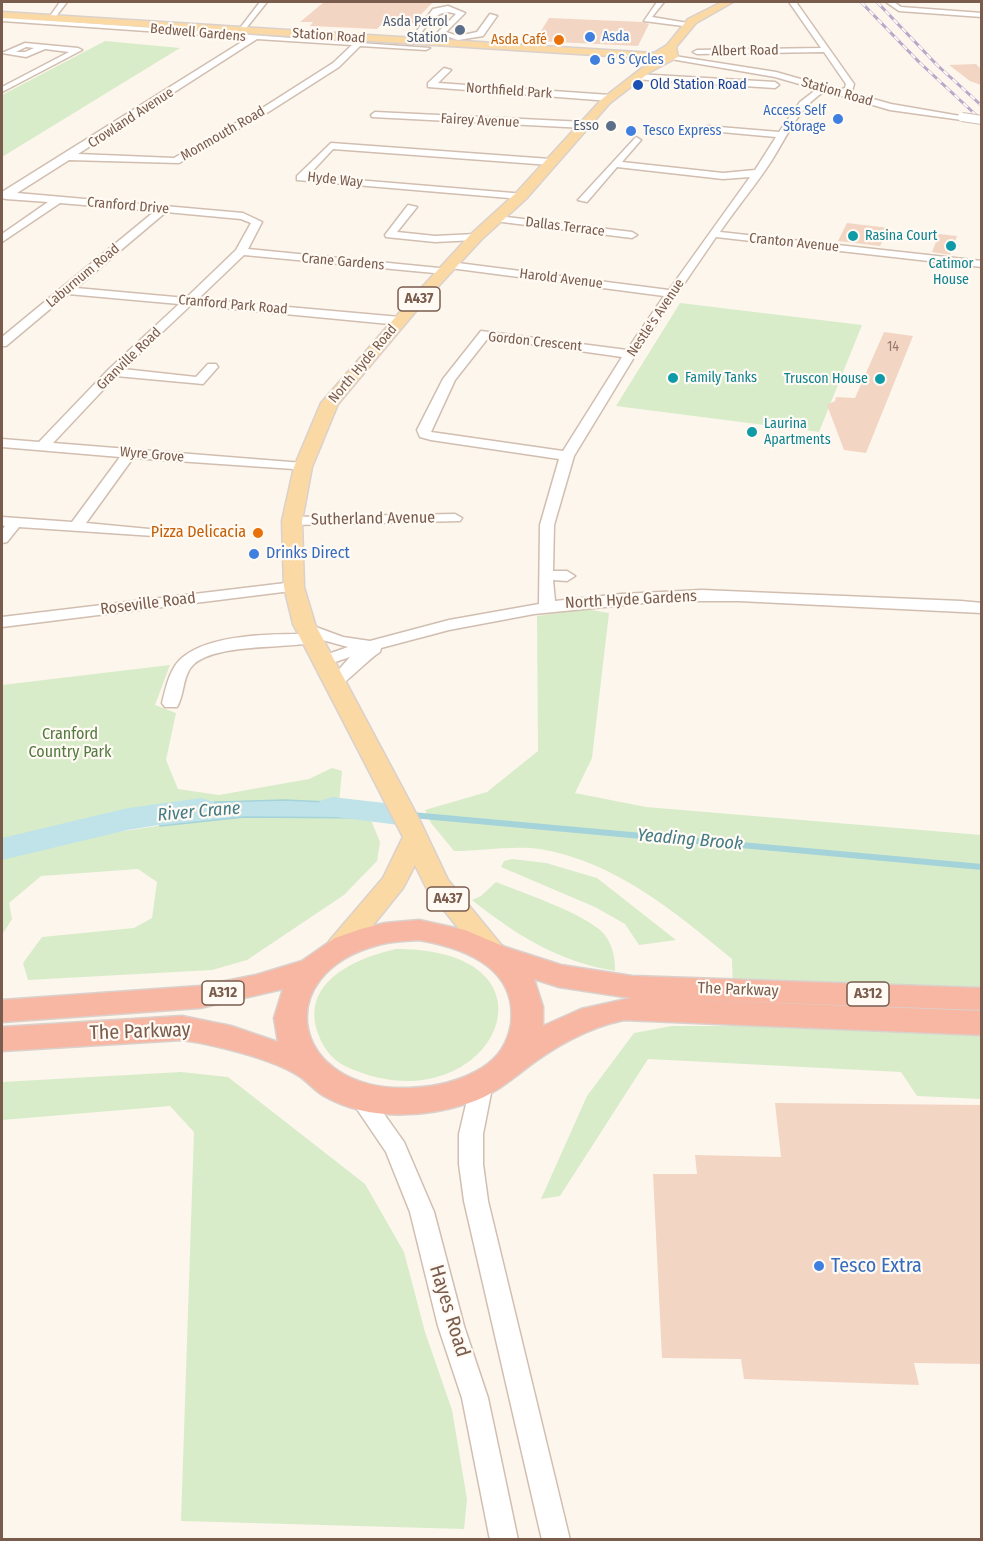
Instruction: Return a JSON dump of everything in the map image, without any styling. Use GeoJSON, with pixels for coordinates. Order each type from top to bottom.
{"type":"FeatureCollection","features":[{"type":"Feature","properties":{"kind":"highway"},"geometry":{"type":"LineString","coordinates":[[419,930],[454,936],[495,954],[514,971],[526,994],[529,1020],[510,1064],[482,1083],[454,1095],[423,1102],[390,1102],[359,1096],[331,1084],[309,1067],[293,1044],[289,1018],[294,993],[310,970],[340,948],[365,938],[392,932],[419,930]]}},
{"type":"Feature","properties":{"kind":"highway","name":"The Parkway"},"geometry":{"type":"LineString","coordinates":[[495,954],[559,976],[595,983],[981,1023]]}},
{"type":"Feature","properties":{"kind":"highway","name":"The Parkway"},"geometry":{"type":"LineString","coordinates":[[2,1011],[200,997],[256,986],[310,970]]}},
{"type":"Feature","properties":{"kind":"highway","name":"The Parkway"},"geometry":{"type":"LineString","coordinates":[[510,1064],[552,1034],[573,1022],[598,1013],[755,1001],[981,999]]}},
{"type":"Feature","properties":{"kind":"highway","name":"The Parkway"},"geometry":{"type":"LineString","coordinates":[[2,1039],[182,1028],[207,1030],[238,1039],[309,1067]]}},
{"type":"Feature","properties":{"kind":"main road","name":"North Hyde Road"},"geometry":{"type":"LineString","coordinates":[[495,954],[445,896],[308,633],[294,587],[292,521],[303,467],[330,403],[476,237],[521,196],[610,98],[659,59],[688,25],[728,2]]}},
{"type":"Feature","properties":{"kind":"main road","name":"Station Road"},"geometry":{"type":"LineString","coordinates":[[2,17],[51,17],[403,43],[628,55],[659,59]]}},
{"type":"Feature","properties":{"kind":"main road"},"geometry":{"type":"LineString","coordinates":[[340,948],[394,882],[408,822]]}},
{"type":"Feature","properties":{"kind":"street"},"geometry":{"type":"LineString","coordinates":[[51,17],[63,2]]}},
{"type":"Feature","properties":{"kind":"street"},"geometry":{"type":"LineString","coordinates":[[240,30],[263,2]]}},
{"type":"Feature","properties":{"kind":"street"},"geometry":{"type":"LineString","coordinates":[[660,2],[647,19],[688,25]]}},
{"type":"Feature","properties":{"kind":"street"},"geometry":{"type":"LineString","coordinates":[[793,2],[850,84],[849,88],[839,93]]}},
{"type":"Feature","properties":{"kind":"street"},"geometry":{"type":"LineString","coordinates":[[890,2],[899,9],[981,15]]}},
{"type":"Feature","properties":{"kind":"street"},"geometry":{"type":"LineString","coordinates":[[403,43],[436,11],[446,5],[460,13],[441,33],[449,37],[480,34],[494,16]]}},
{"type":"Feature","properties":{"kind":"street","name":"Bedwell Gardens"},"geometry":{"type":"LineString","coordinates":[[2,17],[357,45],[403,43],[426,48]]}},
{"type":"Feature","properties":{"kind":"street"},"geometry":{"type":"LineString","coordinates":[[212,34],[227,29]]}},
{"type":"Feature","properties":{"kind":"street","name":"Crowland Avenue"},"geometry":{"type":"LineString","coordinates":[[4,196],[70,157],[254,38]]}},
{"type":"Feature","properties":{"kind":"street","name":"Monmouth Road"},"geometry":{"type":"LineString","coordinates":[[70,157],[176,161],[267,109],[336,65],[357,45]]}},
{"type":"Feature","properties":{"kind":"street"},"geometry":{"type":"LineString","coordinates":[[2,90],[78,50],[44,47]]}},
{"type":"Feature","properties":{"kind":"street","name":"Albert Road"},"geometry":{"type":"LineString","coordinates":[[659,59],[825,50]]}},
{"type":"Feature","properties":{"kind":"street"},"geometry":{"type":"LineString","coordinates":[[659,59],[671,78]]}},
{"type":"Feature","properties":{"kind":"street"},"geometry":{"type":"LineString","coordinates":[[659,59],[671,78]]}},
{"type":"Feature","properties":{"kind":"street","name":"Station Road"},"geometry":{"type":"LineString","coordinates":[[659,59],[693,61],[776,75],[907,110],[981,120]]}},
{"type":"Feature","properties":{"kind":"street","name":"Northfield Park"},"geometry":{"type":"LineString","coordinates":[[447,70],[431,85],[610,98]]}},
{"type":"Feature","properties":{"kind":"street"},"geometry":{"type":"LineString","coordinates":[[2,75],[25,77]]}},
{"type":"Feature","properties":{"kind":"street"},"geometry":{"type":"LineString","coordinates":[[671,78],[775,85]]}},
{"type":"Feature","properties":{"kind":"street"},"geometry":{"type":"LineString","coordinates":[[522,92],[529,84]]}},
{"type":"Feature","properties":{"kind":"street","name":"Nestle's Avenue"},"geometry":{"type":"LineString","coordinates":[[547,590],[548,525],[567,456],[630,354],[757,173],[781,135],[811,95],[824,88]]}},
{"type":"Feature","properties":{"kind":"street","name":"Fairey Avenue"},"geometry":{"type":"LineString","coordinates":[[385,104],[372,118],[585,125]]}},
{"type":"Feature","properties":{"kind":"street"},"geometry":{"type":"LineString","coordinates":[[710,128],[781,135]]}},
{"type":"Feature","properties":{"kind":"street"},"geometry":{"type":"LineString","coordinates":[[583,200],[636,140]]}},
{"type":"Feature","properties":{"kind":"street","name":"Hyde Way"},"geometry":{"type":"LineString","coordinates":[[521,196],[300,178],[331,146],[550,162]]}},
{"type":"Feature","properties":{"kind":"street"},"geometry":{"type":"LineString","coordinates":[[615,164],[723,176],[757,173]]}},
{"type":"Feature","properties":{"kind":"street"},"geometry":{"type":"LineString","coordinates":[[723,176],[745,188]]}},
{"type":"Feature","properties":{"kind":"street","name":"Cranford Drive"},"geometry":{"type":"LineString","coordinates":[[4,196],[243,216],[254,219]]}},
{"type":"Feature","properties":{"kind":"street"},"geometry":{"type":"LineString","coordinates":[[2,239],[58,200]]}},
{"type":"Feature","properties":{"kind":"street"},"geometry":{"type":"LineString","coordinates":[[412,207],[390,236],[435,239],[476,237]]}},
{"type":"Feature","properties":{"kind":"street","name":"Laburnum Road"},"geometry":{"type":"LineString","coordinates":[[2,343],[164,209]]}},
{"type":"Feature","properties":{"kind":"street","name":"Granville Road"},"geometry":{"type":"LineString","coordinates":[[43,446],[113,372],[241,252],[257,222],[254,219]]}},
{"type":"Feature","properties":{"kind":"street","name":"Dallas Terrace"},"geometry":{"type":"LineString","coordinates":[[498,219],[632,235]]}},
{"type":"Feature","properties":{"kind":"street","name":"Cranton Avenue"},"geometry":{"type":"LineString","coordinates":[[714,234],[981,264]]}},
{"type":"Feature","properties":{"kind":"street","name":"Crane Gardens"},"geometry":{"type":"LineString","coordinates":[[241,252],[448,268]]}},
{"type":"Feature","properties":{"kind":"street","name":"Harold Avenue"},"geometry":{"type":"LineString","coordinates":[[448,268],[672,294]]}},
{"type":"Feature","properties":{"kind":"street","name":"Cranford Park Road"},"geometry":{"type":"LineString","coordinates":[[65,290],[400,321]]}},
{"type":"Feature","properties":{"kind":"street","name":"Gordon Crescent"},"geometry":{"type":"LineString","coordinates":[[567,456],[431,436],[425,434],[424,430],[449,379],[485,334],[630,354]]}},
{"type":"Feature","properties":{"kind":"street"},"geometry":{"type":"LineString","coordinates":[[113,372],[196,384],[212,367]]}},
{"type":"Feature","properties":{"kind":"street","name":"Wyre Grove"},"geometry":{"type":"LineString","coordinates":[[2,443],[303,467]]}},
{"type":"Feature","properties":{"kind":"street"},"geometry":{"type":"LineString","coordinates":[[76,527],[129,454]]}},
{"type":"Feature","properties":{"kind":"street","name":"Sutherland Avenue"},"geometry":{"type":"LineString","coordinates":[[292,521],[455,518]]}},
{"type":"Feature","properties":{"kind":"street"},"geometry":{"type":"LineString","coordinates":[[2,539],[8,521],[149,533]]}},
{"type":"Feature","properties":{"kind":"street"},"geometry":{"type":"LineString","coordinates":[[547,590],[567,576]]}},
{"type":"Feature","properties":{"kind":"street","name":"Roseville Road"},"geometry":{"type":"LineString","coordinates":[[2,622],[294,587]]}},
{"type":"Feature","properties":{"kind":"street","name":"North Hyde Gardens"},"geometry":{"type":"LineString","coordinates":[[322,661],[385,641],[479,618],[547,590],[914,603],[981,608]]}},
{"type":"Feature","properties":{"kind":"street"},"geometry":{"type":"LineString","coordinates":[[171,703],[175,684],[189,660],[215,649],[308,633],[341,642],[385,641]]}},
{"type":"Feature","properties":{"kind":"street"},"geometry":{"type":"LineString","coordinates":[[335,683],[358,659],[385,641]]}},
{"type":"Feature","properties":{"kind":"street"},"geometry":{"type":"LineString","coordinates":[[482,1083],[471,1134],[471,1164],[476,1201],[556,1539]]}},
{"type":"Feature","properties":{"kind":"street","name":"Hayes Road"},"geometry":{"type":"LineString","coordinates":[[359,1096],[396,1148],[422,1212],[451,1326],[476,1398],[504,1539]]}},
{"type":"Feature","properties":{"kind":"green space"},"geometry":{"type":"Polygon","coordinates":[[[105,41],[180,48],[2,157],[2,95],[105,41]]]}},
{"type":"Feature","properties":{"kind":"green space"},"geometry":{"type":"Polygon","coordinates":[[[680,303],[862,325],[819,432],[616,406],[680,303]]]}},
{"type":"Feature","properties":{"kind":"green space"},"geometry":{"type":"Polygon","coordinates":[[[585,609],[609,613],[592,758],[575,793],[646,807],[981,835],[981,1099],[917,1096],[901,1072],[648,1059],[560,1196],[541,1199],[587,1096],[634,1033],[672,1026],[734,1026],[732,959],[666,907],[619,877],[568,856],[530,848],[454,851],[431,823],[425,810],[487,792],[538,751],[537,616],[585,609]]]}},
{"type":"Feature","properties":{"kind":"green space","name":"Cranford Country Park"},"geometry":{"type":"Polygon","coordinates":[[[170,665],[155,705],[176,713],[166,760],[178,789],[219,795],[309,779],[332,768],[342,771],[339,803],[249,801],[164,808],[2,845],[2,685],[170,665]]]}},
{"type":"Feature","properties":{"kind":"green space"},"geometry":{"type":"Polygon","coordinates":[[[244,817],[355,817],[371,820],[380,842],[377,861],[344,895],[247,960],[212,970],[28,980],[23,963],[42,937],[134,928],[152,918],[157,882],[138,869],[41,876],[9,903],[12,919],[2,935],[2,859],[118,832],[197,820],[244,817]]]}},
{"type":"Feature","properties":{"kind":"green space"},"geometry":{"type":"Polygon","coordinates":[[[512,859],[546,863],[597,878],[676,940],[639,945],[625,924],[595,907],[501,867],[504,861],[512,859]]]}},
{"type":"Feature","properties":{"kind":"green space"},"geometry":{"type":"Polygon","coordinates":[[[496,882],[564,909],[599,929],[612,948],[615,971],[557,954],[505,925],[472,900],[481,896],[496,882]]]}},
{"type":"Feature","properties":{"kind":"green space"},"geometry":{"type":"Polygon","coordinates":[[[396,949],[452,957],[485,977],[498,1004],[493,1033],[473,1059],[439,1076],[396,1080],[345,1066],[329,1054],[319,1036],[315,1017],[316,1001],[323,988],[334,976],[348,967],[380,953],[396,949]]]}},
{"type":"Feature","properties":{"kind":"green space"},"geometry":{"type":"Polygon","coordinates":[[[181,1072],[228,1077],[365,1184],[404,1252],[425,1332],[452,1410],[467,1499],[464,1529],[181,1521],[194,1132],[170,1106],[2,1120],[2,1082],[181,1072]]]}},
{"type":"Feature","properties":{"kind":"water"},"geometry":{"type":"Polygon","coordinates":[[[284,800],[372,804],[379,818],[244,817],[160,826],[156,810],[217,802],[284,800]]]}},
{"type":"Feature","properties":{"kind":"building"},"geometry":{"type":"Polygon","coordinates":[[[324,2],[433,2],[409,27],[381,25],[377,29],[310,26],[313,22],[300,22],[324,2]]]}},
{"type":"Feature","properties":{"kind":"building","name":"Asda"},"geometry":{"type":"Polygon","coordinates":[[[549,18],[649,24],[638,46],[535,41],[549,18]]]}},
{"type":"Feature","properties":{"kind":"building"},"geometry":{"type":"Polygon","coordinates":[[[976,64],[981,69],[981,85],[970,81],[949,65],[976,64]]]}},
{"type":"Feature","properties":{"kind":"building","name":"Rasina Court"},"geometry":{"type":"Polygon","coordinates":[[[847,223],[889,228],[880,246],[838,241],[847,223]]]}},
{"type":"Feature","properties":{"kind":"building"},"geometry":{"type":"Polygon","coordinates":[[[939,234],[957,236],[950,255],[932,252],[939,234]]]}},
{"type":"Feature","properties":{"kind":"building"},"geometry":{"type":"Polygon","coordinates":[[[884,332],[913,336],[866,453],[844,450],[827,405],[835,401],[836,397],[855,398],[884,332]]]}},
{"type":"Feature","properties":{"kind":"building","name":"Tesco Extra"},"geometry":{"type":"Polygon","coordinates":[[[775,1103],[981,1105],[981,1364],[914,1363],[919,1385],[744,1379],[741,1359],[662,1358],[653,1174],[697,1174],[695,1155],[781,1157],[775,1103]]]}},
{"type":"Feature","properties":{"kind":"waterway","name":"River Crane"},"geometry":{"type":"LineString","coordinates":[[332,808],[399,814]]}},
{"type":"Feature","properties":{"kind":"waterway","name":"River Crane"},"geometry":{"type":"LineString","coordinates":[[2,849],[128,819],[202,809]]}},
{"type":"Feature","properties":{"kind":"waterway","name":"Yeading Brook"},"geometry":{"type":"LineString","coordinates":[[412,815],[982,867]]}},
{"type":"Feature","properties":{"kind":"railway"},"geometry":{"type":"LineString","coordinates":[[861,2],[919,62],[976,115]]}},
{"type":"Feature","properties":{"kind":"railway"},"geometry":{"type":"LineString","coordinates":[[877,2],[937,65],[982,106]]}},
{"type":"Feature","properties":{"kind":"place","name":"Asda Petrol Station"},"geometry":{"type":"Point","coordinates":[460,30]}},
{"type":"Feature","properties":{"kind":"place","name":"Asda"},"geometry":{"type":"Point","coordinates":[590,37]}},
{"type":"Feature","properties":{"kind":"place","name":"Asda Café"},"geometry":{"type":"Point","coordinates":[559,40]}},
{"type":"Feature","properties":{"kind":"place","name":"G S Cycles"},"geometry":{"type":"Point","coordinates":[595,60]}},
{"type":"Feature","properties":{"kind":"place","name":"Old Station Road"},"geometry":{"type":"Point","coordinates":[638,85]}},
{"type":"Feature","properties":{"kind":"place","name":"Access Self Storage"},"geometry":{"type":"Point","coordinates":[838,119]}},
{"type":"Feature","properties":{"kind":"place","name":"Esso"},"geometry":{"type":"Point","coordinates":[611,126]}},
{"type":"Feature","properties":{"kind":"place","name":"Tesco Express"},"geometry":{"type":"Point","coordinates":[631,131]}},
{"type":"Feature","properties":{"kind":"place","name":"Rasina Court"},"geometry":{"type":"Point","coordinates":[853,236]}},
{"type":"Feature","properties":{"kind":"place","name":"Catimor House"},"geometry":{"type":"Point","coordinates":[951,246]}},
{"type":"Feature","properties":{"kind":"place","name":"Family Tanks"},"geometry":{"type":"Point","coordinates":[673,378]}},
{"type":"Feature","properties":{"kind":"place","name":"Truscon House"},"geometry":{"type":"Point","coordinates":[880,379]}},
{"type":"Feature","properties":{"kind":"place","name":"Laurina Apartments"},"geometry":{"type":"Point","coordinates":[752,432]}},
{"type":"Feature","properties":{"kind":"place","name":"Pizza Delicacia"},"geometry":{"type":"Point","coordinates":[258,533]}},
{"type":"Feature","properties":{"kind":"place","name":"Drinks Direct"},"geometry":{"type":"Point","coordinates":[254,554]}},
{"type":"Feature","properties":{"kind":"place","name":"Tesco Extra"},"geometry":{"type":"Point","coordinates":[819,1266]}}]}
